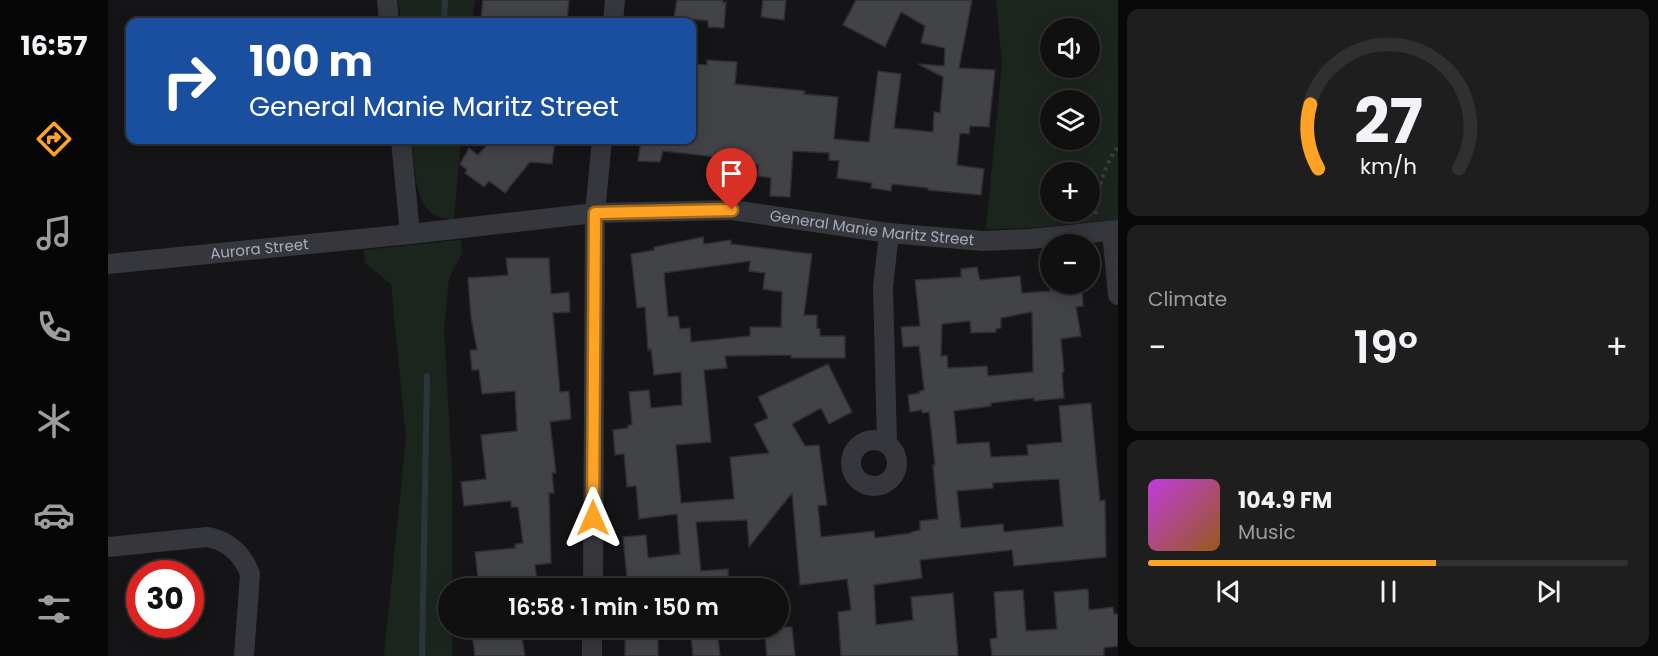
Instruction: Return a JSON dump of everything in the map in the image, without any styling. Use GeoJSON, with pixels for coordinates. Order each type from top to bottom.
{"type":"FeatureCollection","features":[{"type":"Feature","properties":{"kind":"street"},"geometry":{"type":"LineString","coordinates":[[387,0],[389,18]]}},
{"type":"Feature","properties":{"kind":"street"},"geometry":{"type":"LineString","coordinates":[[613,18],[615,0]]}},
{"type":"Feature","properties":{"kind":"street"},"geometry":{"type":"LineString","coordinates":[[401,144],[410,234]]}},
{"type":"Feature","properties":{"kind":"street"},"geometry":{"type":"LineString","coordinates":[[593,578],[595,213],[602,144]]}},
{"type":"Feature","properties":{"kind":"street","name":"General Manie Maritz Street"},"geometry":{"type":"LineString","coordinates":[[410,234],[595,213],[732,210],[889,233],[983,241],[1107,232]]}},
{"type":"Feature","properties":{"kind":"street"},"geometry":{"type":"LineString","coordinates":[[1107,232],[1118,296]]}},
{"type":"Feature","properties":{"kind":"street"},"geometry":{"type":"LineString","coordinates":[[887,444],[883,287],[889,233]]}},
{"type":"Feature","properties":{"kind":"street","name":"Aurora Street"},"geometry":{"type":"LineString","coordinates":[[108,264],[410,234]]}},
{"type":"Feature","properties":{"kind":"street"},"geometry":{"type":"LineString","coordinates":[[108,547],[207,537],[219,539],[231,546],[247,566],[250,574],[244,656]]}},
{"type":"Feature","properties":{"kind":"street"},"geometry":{"type":"LineString","coordinates":[[592,638],[592,656]]}},
{"type":"Feature","properties":{"kind":"path"},"geometry":{"type":"LineString","coordinates":[[1107,232],[1098,190],[1111,157],[1118,147]]}},
{"type":"Feature","properties":{"kind":"shaded area"},"geometry":{"type":"Polygon","coordinates":[[[398,0],[475,0],[473,18],[400,18],[398,0]]]}},
{"type":"Feature","properties":{"kind":"shaded area"},"geometry":{"type":"Polygon","coordinates":[[[996,0],[1118,0],[1118,220],[1100,222],[1100,162],[1040,162],[1040,222],[1096,222],[986,229],[1002,63],[996,0]]]}},
{"type":"Feature","properties":{"kind":"shaded area"},"geometry":{"type":"Polygon","coordinates":[[[412,144],[461,144],[454,219],[441,218],[431,212],[423,202],[416,178],[412,144]]]}},
{"type":"Feature","properties":{"kind":"shaded area"},"geometry":{"type":"Polygon","coordinates":[[[461,240],[462,253],[449,278],[444,328],[452,473],[452,578],[438,578],[438,638],[452,638],[452,656],[384,656],[406,439],[391,284],[365,263],[364,250],[461,240]]]}},
{"type":"Feature","properties":{"kind":"building"},"geometry":{"type":"Polygon","coordinates":[[[483,0],[569,0],[567,18],[481,18],[483,0]]]}},
{"type":"Feature","properties":{"kind":"building"},"geometry":{"type":"Polygon","coordinates":[[[677,0],[723,0],[723,3],[726,2],[724,28],[708,27],[708,21],[696,18],[674,17],[677,0]]]}},
{"type":"Feature","properties":{"kind":"building"},"geometry":{"type":"Polygon","coordinates":[[[763,0],[786,0],[784,20],[761,17],[763,0]]]}},
{"type":"Feature","properties":{"kind":"building"},"geometry":{"type":"Polygon","coordinates":[[[856,0],[972,0],[959,68],[995,70],[989,127],[970,126],[969,134],[960,133],[957,165],[984,169],[981,195],[892,184],[891,191],[871,188],[872,183],[837,178],[839,161],[829,160],[829,153],[793,151],[790,197],[770,196],[771,178],[758,176],[758,165],[741,163],[742,160],[663,151],[660,162],[638,161],[640,144],[696,144],[696,64],[707,65],[707,60],[737,62],[735,84],[805,91],[804,94],[838,97],[834,139],[869,142],[878,71],[901,74],[894,128],[933,132],[934,112],[940,113],[943,77],[918,64],[944,66],[945,48],[921,43],[925,26],[901,12],[885,47],[843,25],[856,0]]]}},
{"type":"Feature","properties":{"kind":"building"},"geometry":{"type":"Polygon","coordinates":[[[488,144],[554,144],[552,164],[530,162],[505,193],[489,181],[484,187],[465,173],[467,170],[460,164],[469,148],[478,155],[488,144]]]}},
{"type":"Feature","properties":{"kind":"building"},"geometry":{"type":"Polygon","coordinates":[[[703,237],[704,244],[731,240],[731,244],[812,254],[804,315],[817,315],[817,328],[820,329],[820,336],[845,336],[845,358],[791,358],[791,355],[725,356],[727,368],[704,370],[711,442],[676,445],[681,503],[734,499],[730,457],[769,453],[754,424],[768,418],[758,397],[828,364],[852,412],[829,424],[821,408],[792,424],[805,446],[819,445],[827,505],[818,506],[821,537],[874,531],[875,538],[911,533],[920,530],[920,521],[938,519],[929,412],[922,413],[922,410],[910,412],[908,395],[924,390],[919,346],[903,347],[901,327],[920,326],[915,280],[961,277],[961,269],[977,267],[980,280],[1020,276],[1022,293],[1082,294],[1083,306],[1076,307],[1081,336],[1061,339],[1064,398],[1034,401],[1034,398],[991,403],[991,406],[954,411],[957,444],[989,442],[991,457],[1028,455],[1027,445],[1062,442],[1059,406],[1091,403],[1100,501],[1105,500],[1106,557],[1014,566],[1012,550],[920,560],[922,578],[874,585],[876,625],[913,620],[911,597],[953,593],[958,656],[841,656],[838,612],[851,610],[847,579],[800,585],[792,493],[749,547],[747,520],[696,522],[701,571],[728,569],[728,578],[627,578],[623,537],[646,535],[648,558],[680,554],[677,514],[639,519],[636,486],[627,487],[624,454],[615,455],[613,430],[628,428],[628,425],[632,425],[629,392],[649,390],[651,408],[682,405],[681,372],[654,375],[651,349],[648,350],[645,307],[637,308],[631,254],[654,250],[654,247],[703,237]],[[750,261],[664,273],[668,317],[678,316],[680,329],[690,328],[691,342],[750,336],[750,327],[781,327],[782,292],[763,289],[765,273],[749,271],[750,261]],[[1032,312],[1001,318],[1001,328],[996,329],[996,332],[971,333],[970,321],[942,324],[941,356],[947,355],[948,368],[987,366],[988,376],[1033,372],[1032,312]],[[1059,479],[993,483],[993,488],[957,491],[961,528],[1003,524],[1004,532],[1063,526],[1059,479]]]}},
{"type":"Feature","properties":{"kind":"building"},"geometry":{"type":"Polygon","coordinates":[[[506,258],[549,258],[551,294],[569,292],[570,312],[553,313],[560,392],[569,391],[571,419],[550,422],[556,473],[552,473],[554,493],[549,493],[551,563],[535,565],[537,578],[478,578],[475,552],[515,548],[515,544],[523,543],[518,507],[511,507],[511,501],[464,506],[461,482],[486,479],[481,435],[517,431],[515,391],[482,394],[479,370],[472,370],[470,350],[477,350],[471,317],[468,278],[508,275],[506,258]]]}},
{"type":"Feature","properties":{"kind":"building"},"geometry":{"type":"Polygon","coordinates":[[[1088,589],[1089,610],[1113,607],[1114,614],[1118,614],[1118,646],[1104,648],[1104,656],[992,656],[990,639],[997,638],[994,592],[1023,590],[1026,631],[1057,629],[1054,592],[1088,589]]]}},
{"type":"Feature","properties":{"kind":"building"},"geometry":{"type":"Polygon","coordinates":[[[789,627],[792,627],[795,656],[767,656],[765,638],[789,638],[789,627]]]}},
{"type":"Feature","properties":{"kind":"building"},"geometry":{"type":"Polygon","coordinates":[[[473,638],[522,638],[525,656],[475,656],[473,638]]]}},
{"type":"Feature","properties":{"kind":"building"},"geometry":{"type":"Polygon","coordinates":[[[625,638],[658,638],[658,656],[625,656],[625,638]]]}},
{"type":"Feature","properties":{"kind":"building"},"geometry":{"type":"Polygon","coordinates":[[[691,638],[718,638],[720,656],[693,656],[691,638]]]}},
{"type":"Feature","properties":{"kind":"waterway"},"geometry":{"type":"LineString","coordinates":[[444,18],[445,0]]}},
{"type":"Feature","properties":{"kind":"waterway"},"geometry":{"type":"LineString","coordinates":[[422,656],[427,376]]}},
{"type":"Feature","properties":{"kind":"route"},"geometry":{"type":"LineString","coordinates":[[593,518],[595,213],[732,210]]}}]}
